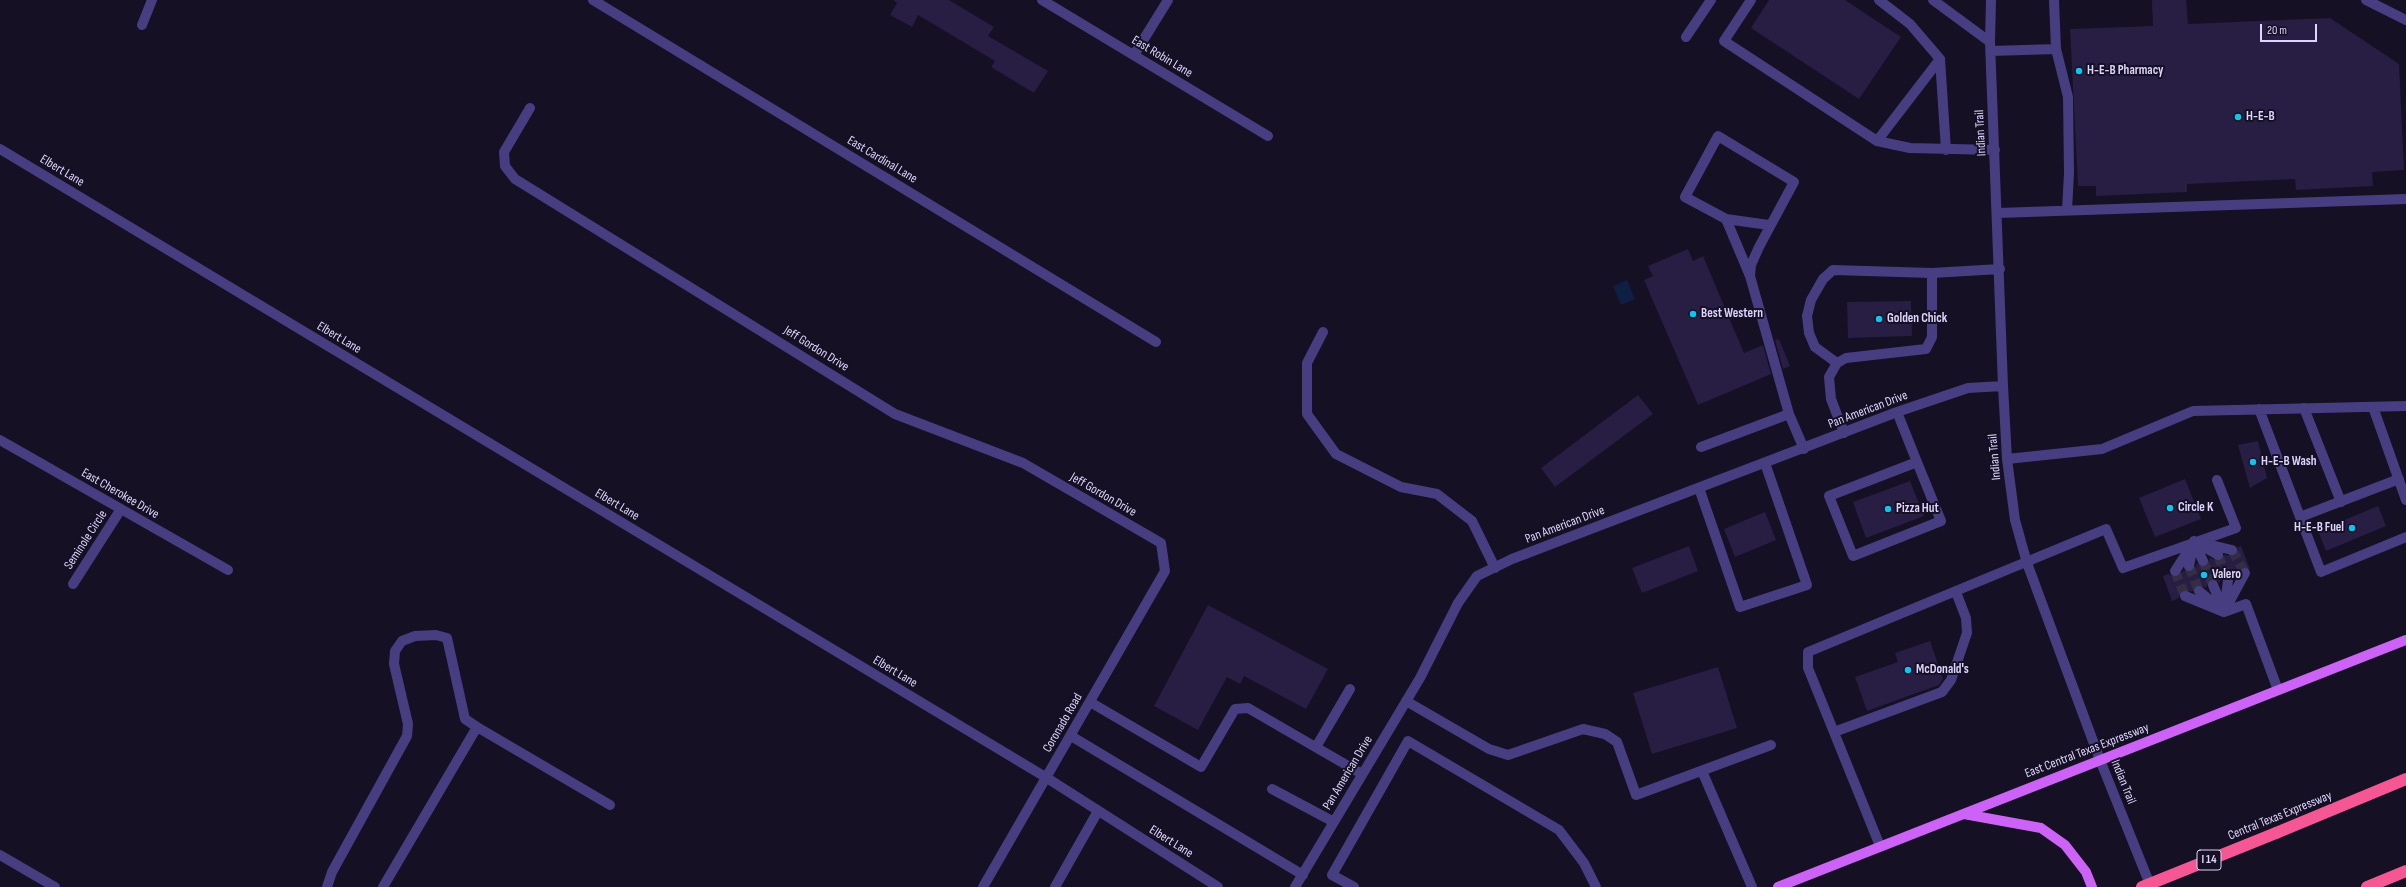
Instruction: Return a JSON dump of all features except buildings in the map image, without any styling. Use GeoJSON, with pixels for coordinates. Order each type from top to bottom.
{"type":"FeatureCollection","features":[{"type":"Feature","properties":{"kind":"highway","name":"Central Texas Expressway"},"geometry":{"type":"LineString","coordinates":[[2142,887],[2406,779]]}},
{"type":"Feature","properties":{"kind":"highway"},"geometry":{"type":"LineString","coordinates":[[2366,887],[2406,871]]}},
{"type":"Feature","properties":{"kind":"main road","name":"East Central Texas Expressway"},"geometry":{"type":"LineString","coordinates":[[1778,887],[2406,640]]}},
{"type":"Feature","properties":{"kind":"main road"},"geometry":{"type":"LineString","coordinates":[[1963,813],[2041,828],[2065,845],[2086,872],[2092,887]]}},
{"type":"Feature","properties":{"kind":"street"},"geometry":{"type":"LineString","coordinates":[[142,25],[152,0]]}},
{"type":"Feature","properties":{"kind":"street","name":"East Cardinal Lane"},"geometry":{"type":"LineString","coordinates":[[593,0],[1156,342]]}},
{"type":"Feature","properties":{"kind":"street","name":"East Robin Lane"},"geometry":{"type":"LineString","coordinates":[[1042,0],[1268,136]]}},
{"type":"Feature","properties":{"kind":"street"},"geometry":{"type":"LineString","coordinates":[[1134,55],[1168,0]]}},
{"type":"Feature","properties":{"kind":"street"},"geometry":{"type":"LineString","coordinates":[[1686,37],[1711,0]]}},
{"type":"Feature","properties":{"kind":"street"},"geometry":{"type":"LineString","coordinates":[[1751,0],[1724,41],[1877,141],[1910,148],[1995,150]]}},
{"type":"Feature","properties":{"kind":"street"},"geometry":{"type":"LineString","coordinates":[[1879,0],[1910,24],[1940,60],[1946,150]]}},
{"type":"Feature","properties":{"kind":"street"},"geometry":{"type":"LineString","coordinates":[[1933,0],[1991,46],[2056,48]]}},
{"type":"Feature","properties":{"kind":"street","name":"Indian Trail"},"geometry":{"type":"LineString","coordinates":[[1991,0],[1991,46],[2003,386],[2007,459],[2015,520],[2027,563],[2100,760],[2151,887]]}},
{"type":"Feature","properties":{"kind":"street"},"geometry":{"type":"LineString","coordinates":[[2054,0],[2056,48],[2068,98],[2069,173],[2067,210]]}},
{"type":"Feature","properties":{"kind":"street"},"geometry":{"type":"LineString","coordinates":[[2366,0],[2406,20]]}},
{"type":"Feature","properties":{"kind":"street"},"geometry":{"type":"LineString","coordinates":[[1877,141],[1940,60]]}},
{"type":"Feature","properties":{"kind":"street","name":"Jeff Gordon Drive"},"geometry":{"type":"LineString","coordinates":[[530,108],[504,152],[505,166],[515,179],[895,414],[1024,463],[1161,543],[1165,572]]}},
{"type":"Feature","properties":{"kind":"street"},"geometry":{"type":"LineString","coordinates":[[1750,276],[1751,265],[1769,225],[1794,182],[1718,136],[1685,198],[1726,219],[1769,225]]}},
{"type":"Feature","properties":{"kind":"street","name":"Elbert Lane"},"geometry":{"type":"LineString","coordinates":[[0,149],[1046,778],[1218,887]]}},
{"type":"Feature","properties":{"kind":"street"},"geometry":{"type":"LineString","coordinates":[[1998,213],[2406,199]]}},
{"type":"Feature","properties":{"kind":"street"},"geometry":{"type":"LineString","coordinates":[[1726,219],[1750,276],[1789,414],[1804,449]]}},
{"type":"Feature","properties":{"kind":"street"},"geometry":{"type":"LineString","coordinates":[[1837,363],[1816,347],[1808,333],[1807,316],[1811,300],[1822,279],[1833,270],[1932,273],[2000,269]]}},
{"type":"Feature","properties":{"kind":"street"},"geometry":{"type":"LineString","coordinates":[[1844,433],[1831,400],[1829,377],[1837,363],[1846,358],[1926,349],[1932,337],[1932,273]]}},
{"type":"Feature","properties":{"kind":"street"},"geometry":{"type":"LineString","coordinates":[[1323,332],[1307,363],[1307,414],[1336,454],[1401,487],[1437,494],[1472,521],[1495,568]]}},
{"type":"Feature","properties":{"kind":"street","name":"Pan American Drive"},"geometry":{"type":"LineString","coordinates":[[1296,887],[1406,701],[1458,602],[1477,576],[1512,559],[1804,449],[1897,412],[1968,388],[2003,386]]}},
{"type":"Feature","properties":{"kind":"street"},"geometry":{"type":"LineString","coordinates":[[2007,459],[2102,450],[2193,411],[2406,406]]}},
{"type":"Feature","properties":{"kind":"street"},"geometry":{"type":"LineString","coordinates":[[2374,407],[2406,500]]}},
{"type":"Feature","properties":{"kind":"street"},"geometry":{"type":"LineString","coordinates":[[2304,408],[2341,502]]}},
{"type":"Feature","properties":{"kind":"street"},"geometry":{"type":"LineString","coordinates":[[2259,409],[2321,572],[2406,537]]}},
{"type":"Feature","properties":{"kind":"street"},"geometry":{"type":"LineString","coordinates":[[1897,412],[1941,521],[1853,556],[1829,496],[1917,462]]}},
{"type":"Feature","properties":{"kind":"street"},"geometry":{"type":"LineString","coordinates":[[1701,447],[1789,414]]}},
{"type":"Feature","properties":{"kind":"street","name":"East Cherokee Drive"},"geometry":{"type":"LineString","coordinates":[[0,440],[228,570]]}},
{"type":"Feature","properties":{"kind":"street"},"geometry":{"type":"LineString","coordinates":[[1699,488],[1740,607],[1807,585],[1765,463]]}},
{"type":"Feature","properties":{"kind":"street"},"geometry":{"type":"LineString","coordinates":[[2300,517],[2399,479]]}},
{"type":"Feature","properties":{"kind":"street"},"geometry":{"type":"LineString","coordinates":[[1880,846],[1808,668],[1808,652],[2027,563],[2106,529],[2123,568],[2194,541],[2236,528],[2218,480]]}},
{"type":"Feature","properties":{"kind":"street","name":"Seminole Circle"},"geometry":{"type":"LineString","coordinates":[[73,584],[121,509]]}},
{"type":"Feature","properties":{"kind":"street"},"geometry":{"type":"LineString","coordinates":[[2194,541],[2232,550]]}},
{"type":"Feature","properties":{"kind":"street"},"geometry":{"type":"LineString","coordinates":[[2194,541],[2218,555]]}},
{"type":"Feature","properties":{"kind":"street"},"geometry":{"type":"LineString","coordinates":[[2194,541],[2203,561]]}},
{"type":"Feature","properties":{"kind":"street"},"geometry":{"type":"LineString","coordinates":[[2189,566],[2194,541]]}},
{"type":"Feature","properties":{"kind":"street"},"geometry":{"type":"LineString","coordinates":[[2175,571],[2194,541]]}},
{"type":"Feature","properties":{"kind":"street","name":"Coronado Road"},"geometry":{"type":"LineString","coordinates":[[983,887],[1165,572]]}},
{"type":"Feature","properties":{"kind":"street"},"geometry":{"type":"LineString","coordinates":[[2224,612],[2244,573]]}},
{"type":"Feature","properties":{"kind":"street"},"geometry":{"type":"LineString","coordinates":[[2224,612],[2228,580]]}},
{"type":"Feature","properties":{"kind":"street"},"geometry":{"type":"LineString","coordinates":[[2213,585],[2224,612]]}},
{"type":"Feature","properties":{"kind":"street"},"geometry":{"type":"LineString","coordinates":[[2199,591],[2224,612]]}},
{"type":"Feature","properties":{"kind":"street"},"geometry":{"type":"LineString","coordinates":[[1834,732],[1942,692],[1951,680],[1967,633],[1966,618],[1956,592]]}},
{"type":"Feature","properties":{"kind":"street"},"geometry":{"type":"LineString","coordinates":[[2185,596],[2224,612],[2246,604],[2278,690]]}},
{"type":"Feature","properties":{"kind":"street"},"geometry":{"type":"LineString","coordinates":[[327,887],[332,872],[407,736],[408,724],[394,664],[395,651],[402,641],[414,636],[436,635],[447,638],[465,719],[610,805]]}},
{"type":"Feature","properties":{"kind":"street"},"geometry":{"type":"LineString","coordinates":[[1316,747],[1350,689]]}},
{"type":"Feature","properties":{"kind":"street"},"geometry":{"type":"LineString","coordinates":[[1406,701],[1489,749],[1508,755],[1583,729],[1605,734],[1617,742],[1636,795],[1771,745]]}},
{"type":"Feature","properties":{"kind":"street"},"geometry":{"type":"LineString","coordinates":[[1090,702],[1201,766],[1235,709],[1248,708],[1362,774]]}},
{"type":"Feature","properties":{"kind":"street"},"geometry":{"type":"LineString","coordinates":[[383,887],[477,727]]}},
{"type":"Feature","properties":{"kind":"street"},"geometry":{"type":"LineString","coordinates":[[1071,736],[1303,875]]}},
{"type":"Feature","properties":{"kind":"street"},"geometry":{"type":"LineString","coordinates":[[1354,887],[1332,875],[1408,741],[1559,830],[1584,863],[1596,887]]}},
{"type":"Feature","properties":{"kind":"street"},"geometry":{"type":"LineString","coordinates":[[1702,771],[1752,887]]}},
{"type":"Feature","properties":{"kind":"street"},"geometry":{"type":"LineString","coordinates":[[1272,789],[1334,822]]}},
{"type":"Feature","properties":{"kind":"street"},"geometry":{"type":"LineString","coordinates":[[1055,887],[1098,811]]}},
{"type":"Feature","properties":{"kind":"street"},"geometry":{"type":"LineString","coordinates":[[0,855],[55,887]]}},
{"type":"Feature","properties":{"kind":"water"},"geometry":{"type":"Polygon","coordinates":[[[1627,280],[1635,299],[1621,305],[1613,286],[1627,280]]]}},
{"type":"Feature","properties":{"kind":"tunnel"},"geometry":{"type":"LineString","coordinates":[[2232,550],[2245,573]]}},
{"type":"Feature","properties":{"kind":"tunnel"},"geometry":{"type":"LineString","coordinates":[[2218,555],[2228,580]]}},
{"type":"Feature","properties":{"kind":"tunnel"},"geometry":{"type":"LineString","coordinates":[[2203,561],[2213,585]]}},
{"type":"Feature","properties":{"kind":"tunnel"},"geometry":{"type":"LineString","coordinates":[[2189,566],[2199,591]]}},
{"type":"Feature","properties":{"kind":"tunnel"},"geometry":{"type":"LineString","coordinates":[[2175,571],[2185,596]]}},
{"type":"Feature","properties":{"kind":"place","name":"H-E-B Pharmacy"},"geometry":{"type":"Point","coordinates":[2079,71]}},
{"type":"Feature","properties":{"kind":"place","name":"H-E-B"},"geometry":{"type":"Point","coordinates":[2238,117]}},
{"type":"Feature","properties":{"kind":"place","name":"Best Western"},"geometry":{"type":"Point","coordinates":[1693,314]}},
{"type":"Feature","properties":{"kind":"place","name":"Golden Chick"},"geometry":{"type":"Point","coordinates":[1879,319]}},
{"type":"Feature","properties":{"kind":"place","name":"H-E-B Wash"},"geometry":{"type":"Point","coordinates":[2253,462]}},
{"type":"Feature","properties":{"kind":"place","name":"Circle K"},"geometry":{"type":"Point","coordinates":[2170,508]}},
{"type":"Feature","properties":{"kind":"place","name":"Pizza Hut"},"geometry":{"type":"Point","coordinates":[1888,509]}},
{"type":"Feature","properties":{"kind":"place","name":"H-E-B Fuel"},"geometry":{"type":"Point","coordinates":[2352,528]}},
{"type":"Feature","properties":{"kind":"place","name":"Valero"},"geometry":{"type":"Point","coordinates":[2204,575]}},
{"type":"Feature","properties":{"kind":"place","name":"McDonald's"},"geometry":{"type":"Point","coordinates":[1908,670]}}]}
